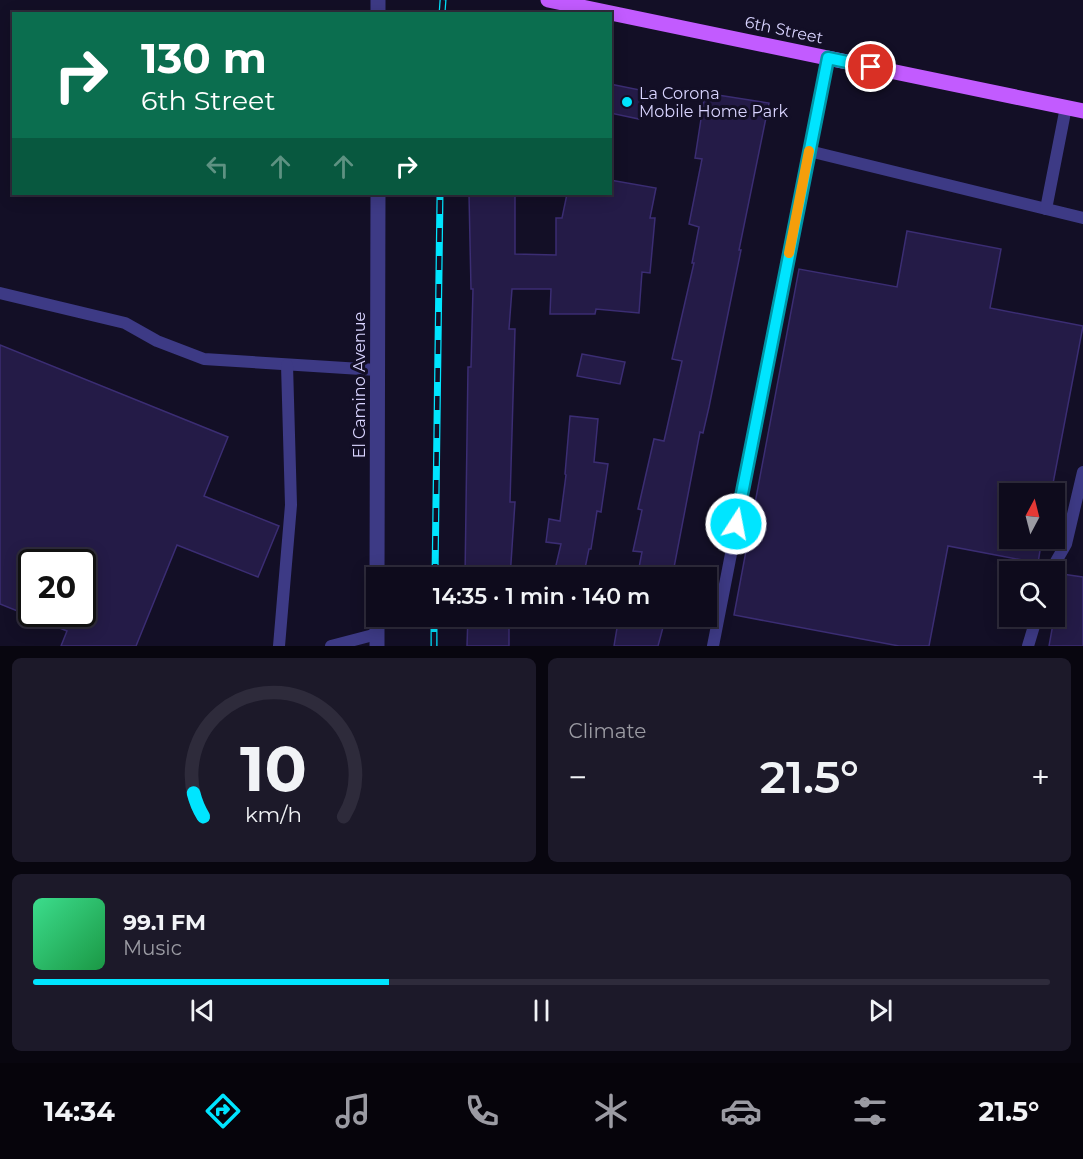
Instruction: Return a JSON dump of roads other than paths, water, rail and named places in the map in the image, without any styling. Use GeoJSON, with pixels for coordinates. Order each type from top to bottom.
{"type":"FeatureCollection","features":[{"type":"Feature","properties":{"kind":"main road","name":"6th Street"},"geometry":{"type":"LineString","coordinates":[[548,0],[606,12]]}},
{"type":"Feature","properties":{"kind":"main road","name":"6th Street"},"geometry":{"type":"LineString","coordinates":[[612,13],[1083,111]]}},
{"type":"Feature","properties":{"kind":"street","name":"El Camino Avenue"},"geometry":{"type":"LineString","coordinates":[[377,567],[378,195]]}},
{"type":"Feature","properties":{"kind":"lane"},"geometry":{"type":"LineString","coordinates":[[726,646],[714,642],[828,58]]}},
{"type":"Feature","properties":{"kind":"lane"},"geometry":{"type":"LineString","coordinates":[[1046,209],[1066,107]]}},
{"type":"Feature","properties":{"kind":"lane"},"geometry":{"type":"LineString","coordinates":[[809,151],[1083,218]]}},
{"type":"Feature","properties":{"kind":"lane"},"geometry":{"type":"LineString","coordinates":[[0,293],[125,324],[157,341],[204,359],[378,370]]}},
{"type":"Feature","properties":{"kind":"lane"},"geometry":{"type":"LineString","coordinates":[[279,646],[291,505],[287,365]]}},
{"type":"Feature","properties":{"kind":"lane"},"geometry":{"type":"LineString","coordinates":[[1056,561],[1066,544],[1083,472]]}},
{"type":"Feature","properties":{"kind":"lane"},"geometry":{"type":"LineString","coordinates":[[1028,646],[1033,627]]}},
{"type":"Feature","properties":{"kind":"lane"},"geometry":{"type":"LineString","coordinates":[[331,646],[377,640]]}},
{"type":"Feature","properties":{"kind":"railway"},"geometry":{"type":"LineString","coordinates":[[442,12],[443,0]]}},
{"type":"Feature","properties":{"kind":"railway"},"geometry":{"type":"LineString","coordinates":[[435,567],[440,195]]}},
{"type":"Feature","properties":{"kind":"railway"},"geometry":{"type":"LineString","coordinates":[[434,627],[434,646]]}},
{"type":"Feature","properties":{"kind":"place","name":"La Corona Mobile Home Park"},"geometry":{"type":"Point","coordinates":[627,102]}}]}
